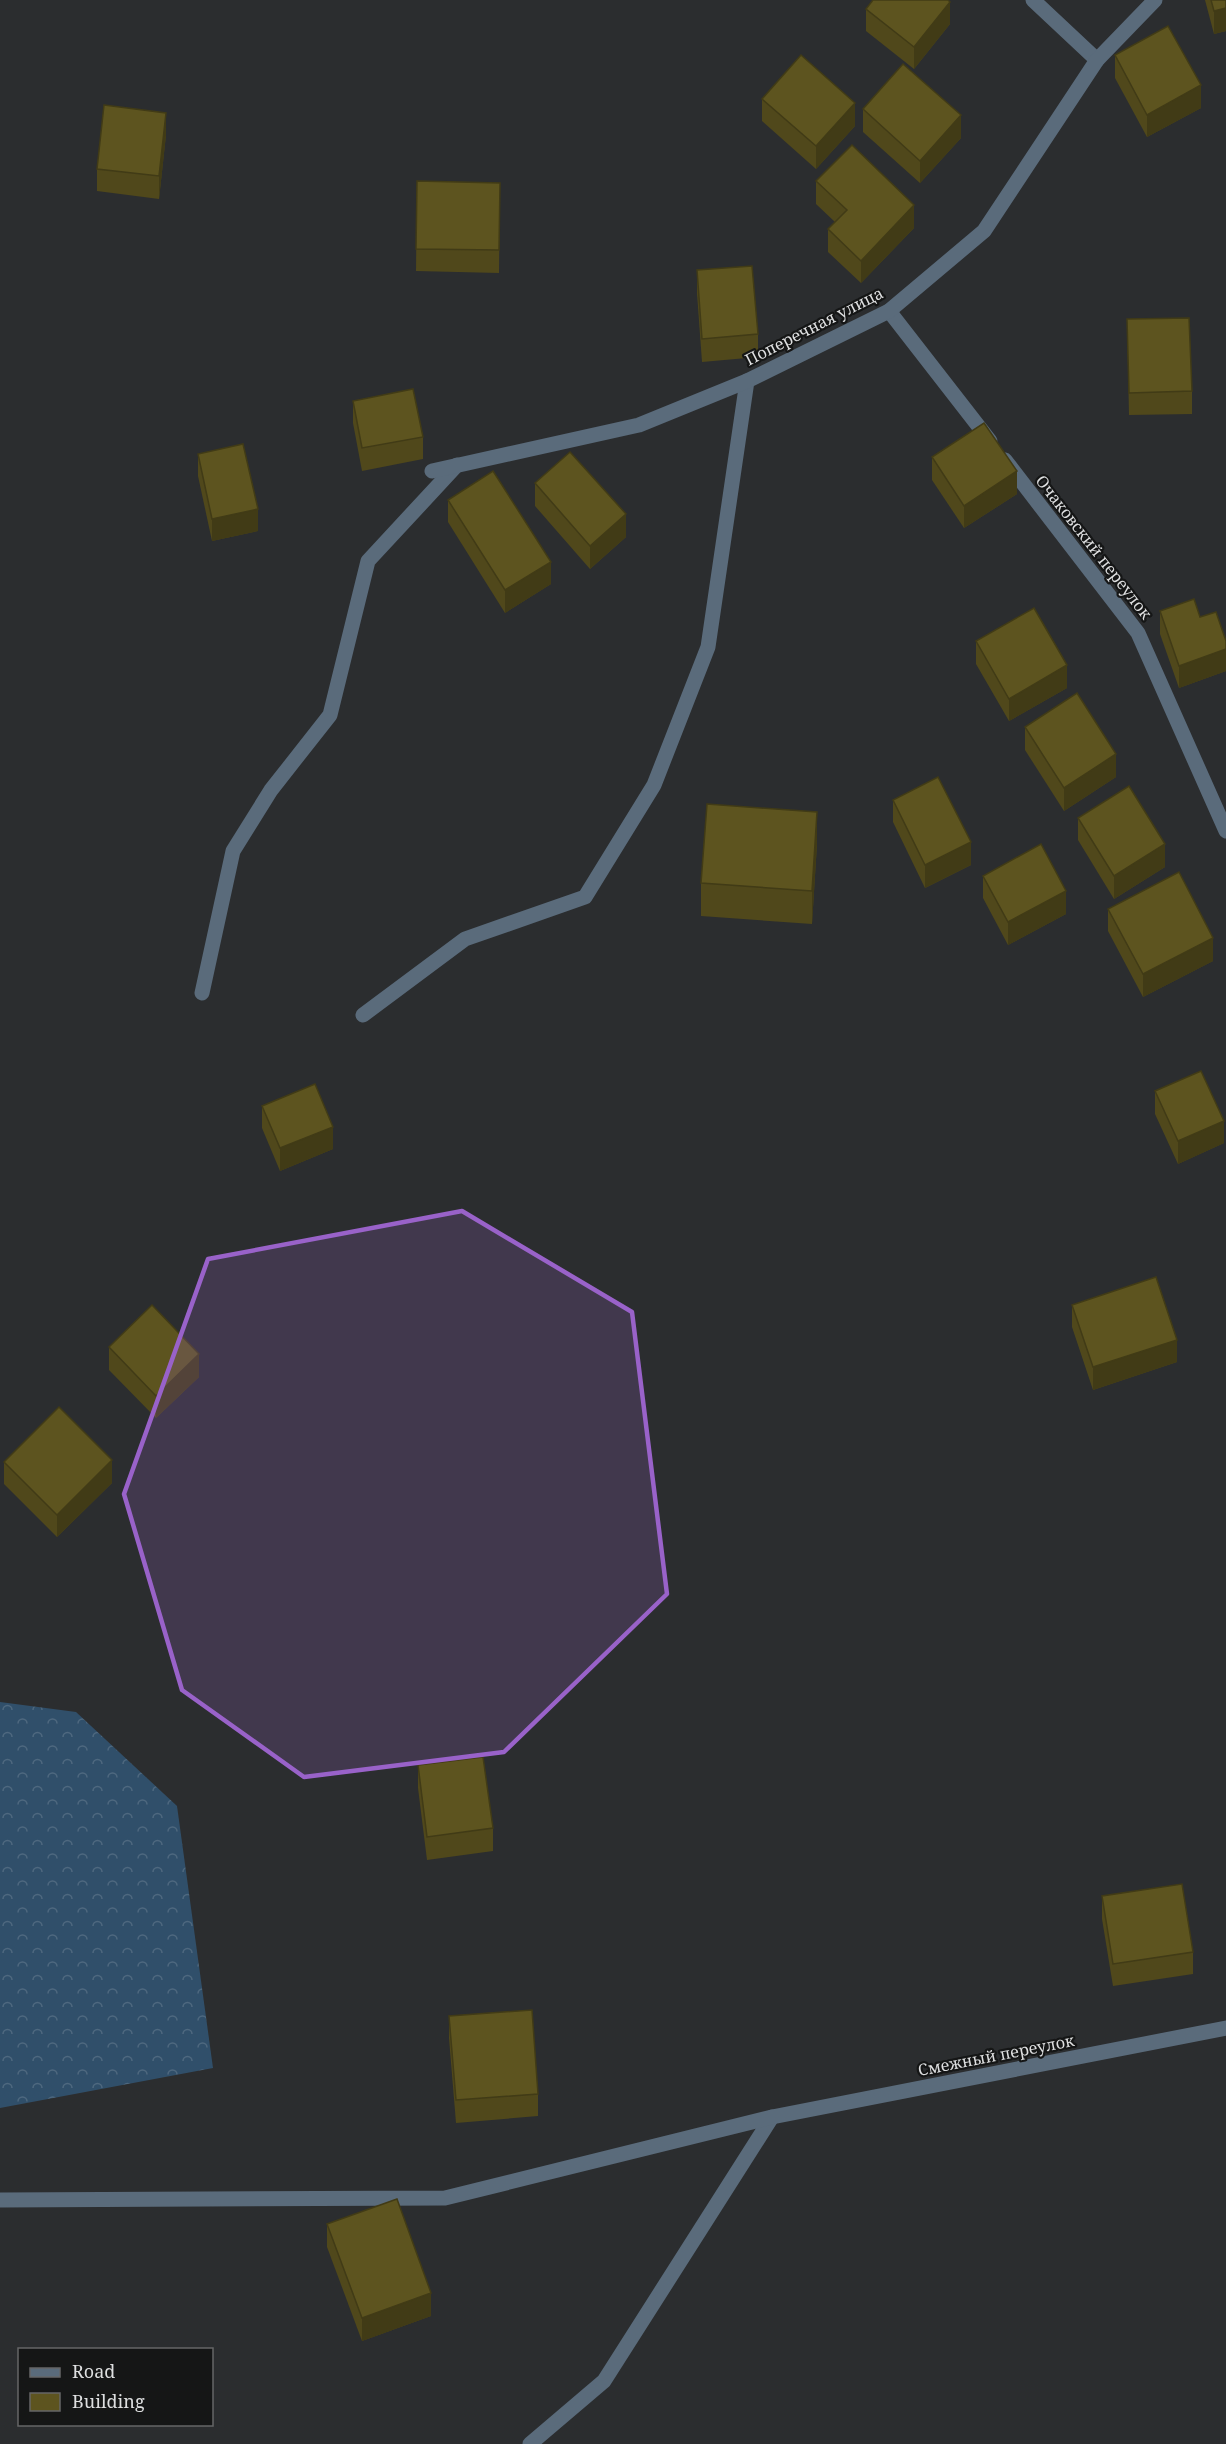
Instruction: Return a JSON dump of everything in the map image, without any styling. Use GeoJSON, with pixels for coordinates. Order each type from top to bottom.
{"type":"FeatureCollection","features":[{"type":"Feature","properties":{"kind":"street"},"geometry":{"type":"LineString","coordinates":[[1033,0],[1097,60]]}},
{"type":"Feature","properties":{"kind":"street","name":"Поперечная улица"},"geometry":{"type":"LineString","coordinates":[[432,471],[639,425],[747,381],[889,311],[984,231],[1097,60],[1155,0]]}},
{"type":"Feature","properties":{"kind":"street","name":"Очаковский переулок"},"geometry":{"type":"LineString","coordinates":[[889,311],[1138,633],[1226,831]]}},
{"type":"Feature","properties":{"kind":"street"},"geometry":{"type":"LineString","coordinates":[[363,1015],[465,939],[585,897],[654,785],[708,647],[747,381]]}},
{"type":"Feature","properties":{"kind":"street"},"geometry":{"type":"LineString","coordinates":[[202,993],[233,851],[271,790],[330,715],[368,561],[457,465]]}},
{"type":"Feature","properties":{"kind":"street","name":"Смежный переулок"},"geometry":{"type":"LineString","coordinates":[[0,2200],[445,2198],[772,2117],[1226,2028]]}},
{"type":"Feature","properties":{"kind":"street"},"geometry":{"type":"LineString","coordinates":[[530,2444],[604,2381],[772,2117]]}},
{"type":"Feature","properties":{"kind":"highlighted area"},"geometry":{"type":"Polygon","coordinates":[[[462,1211],[632,1312],[667,1594],[504,1752],[304,1777],[182,1690],[124,1494],[208,1259],[462,1211]]]}},
{"type":"Feature","properties":{"kind":"green space"},"geometry":{"type":"Polygon","coordinates":[[[0,1702],[76,1712],[177,1806],[213,2068],[0,2108],[0,1702]]]}},
{"type":"Feature","properties":{"kind":"building"},"geometry":{"type":"Polygon","coordinates":[[[873,0],[948,0],[950,2],[914,47],[866,9],[873,0]]]}},
{"type":"Feature","properties":{"kind":"building"},"geometry":{"type":"Polygon","coordinates":[[[1211,0],[1226,0],[1226,8],[1214,11],[1211,0]]]}},
{"type":"Feature","properties":{"kind":"building"},"geometry":{"type":"Polygon","coordinates":[[[1168,26],[1201,85],[1147,115],[1115,55],[1168,26]]]}},
{"type":"Feature","properties":{"kind":"building"},"geometry":{"type":"Polygon","coordinates":[[[801,55],[855,103],[816,146],[762,99],[801,55]]]}},
{"type":"Feature","properties":{"kind":"building"},"geometry":{"type":"Polygon","coordinates":[[[903,64],[961,115],[920,161],[863,109],[903,64]]]}},
{"type":"Feature","properties":{"kind":"building"},"geometry":{"type":"Polygon","coordinates":[[[104,105],[166,113],[159,176],[97,169],[104,105]]]}},
{"type":"Feature","properties":{"kind":"building"},"geometry":{"type":"Polygon","coordinates":[[[852,145],[914,205],[861,261],[828,229],[847,210],[816,181],[852,145]]]}},
{"type":"Feature","properties":{"kind":"building"},"geometry":{"type":"Polygon","coordinates":[[[417,181],[500,183],[499,250],[416,249],[417,181]]]}},
{"type":"Feature","properties":{"kind":"building"},"geometry":{"type":"Polygon","coordinates":[[[752,266],[758,334],[702,339],[697,270],[752,266]]]}},
{"type":"Feature","properties":{"kind":"building"},"geometry":{"type":"Polygon","coordinates":[[[1189,318],[1192,391],[1129,393],[1127,319],[1189,318]]]}},
{"type":"Feature","properties":{"kind":"building"},"geometry":{"type":"Polygon","coordinates":[[[413,389],[423,437],[362,448],[353,401],[413,389]]]}},
{"type":"Feature","properties":{"kind":"building"},"geometry":{"type":"Polygon","coordinates":[[[984,423],[1017,471],[964,506],[932,457],[984,423]]]}},
{"type":"Feature","properties":{"kind":"building"},"geometry":{"type":"Polygon","coordinates":[[[243,444],[258,509],[212,519],[198,454],[243,444]]]}},
{"type":"Feature","properties":{"kind":"building"},"geometry":{"type":"Polygon","coordinates":[[[570,452],[626,514],[590,546],[535,483],[570,452]]]}},
{"type":"Feature","properties":{"kind":"building"},"geometry":{"type":"Polygon","coordinates":[[[493,471],[551,562],[505,590],[448,500],[493,471]]]}},
{"type":"Feature","properties":{"kind":"building"},"geometry":{"type":"Polygon","coordinates":[[[1194,599],[1200,617],[1216,612],[1226,641],[1226,649],[1179,666],[1160,611],[1194,599]]]}},
{"type":"Feature","properties":{"kind":"building"},"geometry":{"type":"Polygon","coordinates":[[[1034,608],[1067,665],[1009,699],[976,641],[1034,608]]]}},
{"type":"Feature","properties":{"kind":"building"},"geometry":{"type":"Polygon","coordinates":[[[1077,693],[1116,754],[1064,788],[1025,727],[1077,693]]]}},
{"type":"Feature","properties":{"kind":"building"},"geometry":{"type":"Polygon","coordinates":[[[938,777],[971,842],[925,865],[893,800],[938,777]]]}},
{"type":"Feature","properties":{"kind":"building"},"geometry":{"type":"Polygon","coordinates":[[[1129,786],[1165,844],[1114,876],[1078,818],[1129,786]]]}},
{"type":"Feature","properties":{"kind":"building"},"geometry":{"type":"Polygon","coordinates":[[[707,804],[817,812],[812,891],[701,883],[707,804]]]}},
{"type":"Feature","properties":{"kind":"building"},"geometry":{"type":"Polygon","coordinates":[[[1041,844],[1066,891],[1008,922],[983,876],[1041,844]]]}},
{"type":"Feature","properties":{"kind":"building"},"geometry":{"type":"Polygon","coordinates":[[[1179,872],[1213,938],[1143,974],[1108,909],[1179,872]]]}},
{"type":"Feature","properties":{"kind":"building"},"geometry":{"type":"Polygon","coordinates":[[[1201,1071],[1224,1121],[1178,1141],[1155,1091],[1201,1071]]]}},
{"type":"Feature","properties":{"kind":"building"},"geometry":{"type":"Polygon","coordinates":[[[315,1084],[333,1127],[280,1148],[262,1106],[315,1084]]]}},
{"type":"Feature","properties":{"kind":"building"},"geometry":{"type":"Polygon","coordinates":[[[1156,1277],[1177,1340],[1093,1367],[1072,1305],[1156,1277]]]}},
{"type":"Feature","properties":{"kind":"building"},"geometry":{"type":"Polygon","coordinates":[[[152,1305],[199,1354],[156,1396],[109,1347],[152,1305]]]}},
{"type":"Feature","properties":{"kind":"building"},"geometry":{"type":"Polygon","coordinates":[[[59,1407],[112,1460],[57,1515],[4,1462],[59,1407]]]}},
{"type":"Feature","properties":{"kind":"building"},"geometry":{"type":"Polygon","coordinates":[[[483,1757],[493,1828],[427,1837],[418,1765],[483,1757]]]}},
{"type":"Feature","properties":{"kind":"building"},"geometry":{"type":"Polygon","coordinates":[[[1182,1884],[1193,1952],[1113,1964],[1102,1896],[1182,1884]]]}},
{"type":"Feature","properties":{"kind":"building"},"geometry":{"type":"Polygon","coordinates":[[[532,2010],[538,2094],[456,2100],[449,2016],[532,2010]]]}},
{"type":"Feature","properties":{"kind":"building"},"geometry":{"type":"Polygon","coordinates":[[[397,2199],[431,2293],[362,2318],[327,2224],[397,2199]]]}}]}
